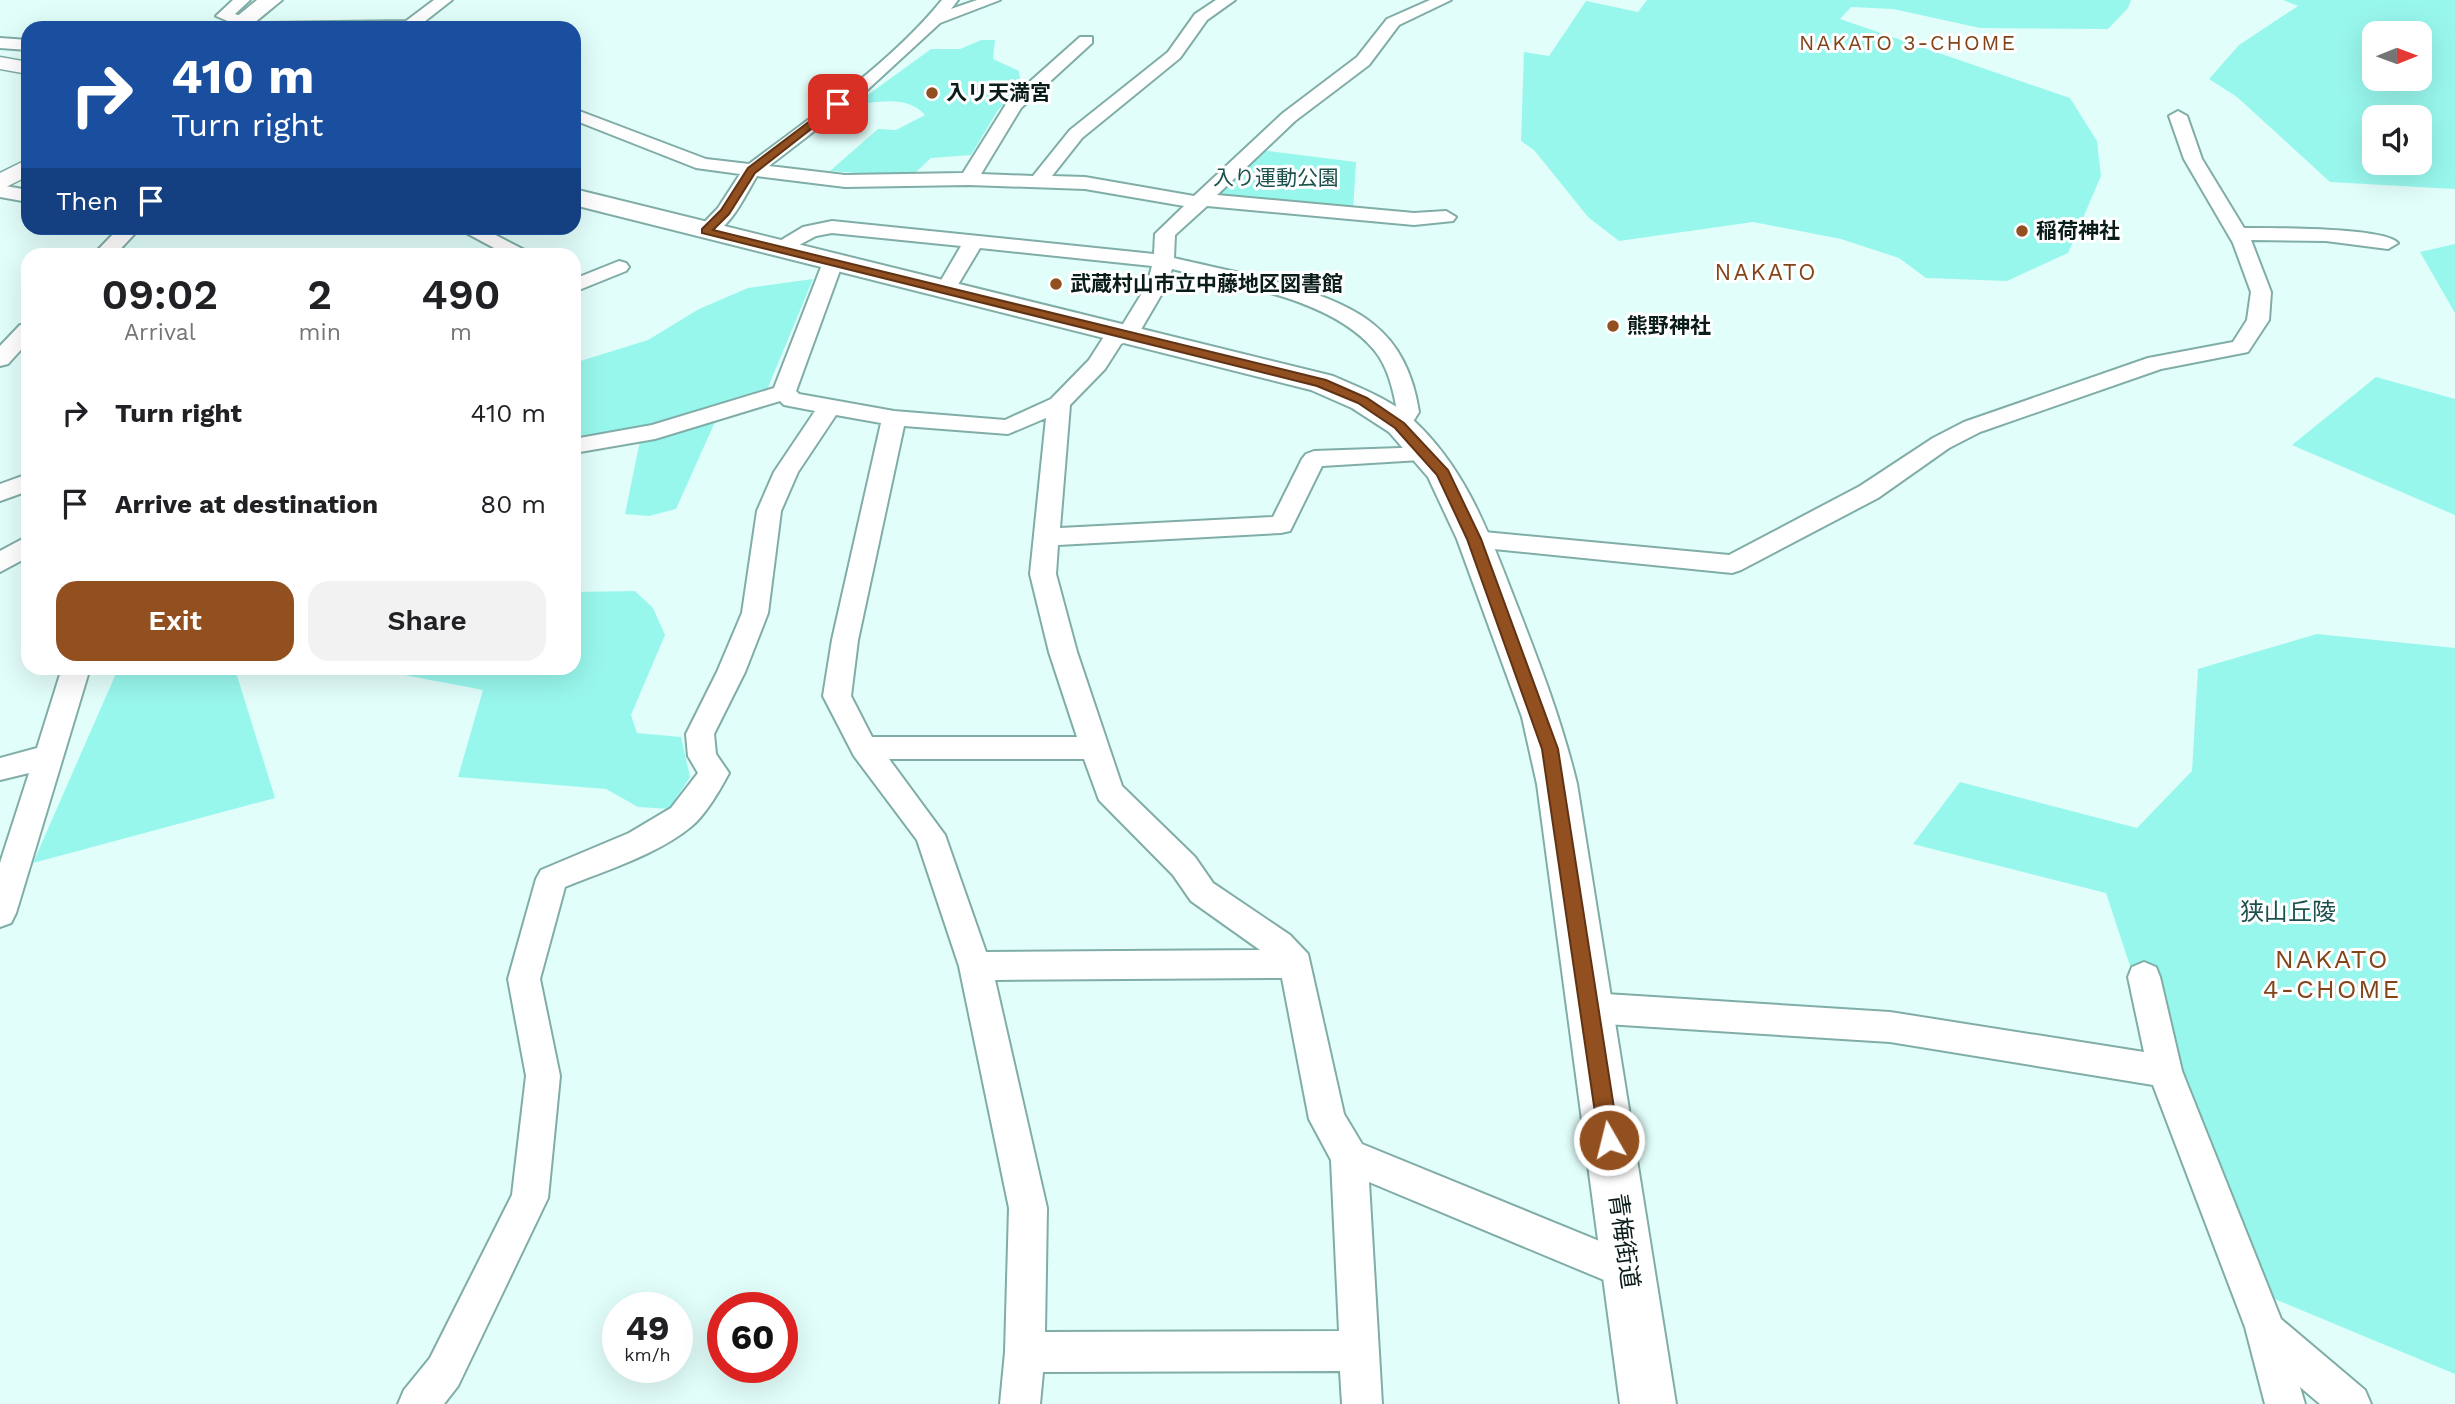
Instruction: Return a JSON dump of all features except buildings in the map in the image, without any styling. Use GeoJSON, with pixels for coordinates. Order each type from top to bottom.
{"type":"FeatureCollection","features":[{"type":"Feature","properties":{"kind":"main road"},"geometry":{"type":"LineString","coordinates":[[246,19],[271,0]]}},
{"type":"Feature","properties":{"kind":"main road","name":"青梅街道"},"geometry":{"type":"LineString","coordinates":[[581,199],[1332,386],[1363,401],[1400,425],[1429,454],[1451,488],[1474,539],[1550,749],[1647,1404]]}},
{"type":"Feature","properties":{"kind":"street"},"geometry":{"type":"LineString","coordinates":[[415,21],[444,0]]}},
{"type":"Feature","properties":{"kind":"street"},"geometry":{"type":"LineString","coordinates":[[706,231],[726,212],[751,171],[859,88],[934,20],[950,0]]}},
{"type":"Feature","properties":{"kind":"street"},"geometry":{"type":"LineString","coordinates":[[934,20],[992,0]]}},
{"type":"Feature","properties":{"kind":"street"},"geometry":{"type":"LineString","coordinates":[[1039,180],[1076,134],[1174,55],[1201,18],[1227,0]]}},
{"type":"Feature","properties":{"kind":"street"},"geometry":{"type":"LineString","coordinates":[[784,392],[792,400],[829,408],[894,418],[1008,427],[1059,404],[1097,364],[1113,340],[1128,333],[1157,285],[1164,261],[1166,234],[1289,117],[1363,61],[1394,22],[1443,0]]}},
{"type":"Feature","properties":{"kind":"street"},"geometry":{"type":"LineString","coordinates":[[246,19],[286,21]]}},
{"type":"Feature","properties":{"kind":"street"},"geometry":{"type":"LineString","coordinates":[[969,179],[1014,106],[1086,40]]}},
{"type":"Feature","properties":{"kind":"street"},"geometry":{"type":"LineString","coordinates":[[0,43],[21,44]]}},
{"type":"Feature","properties":{"kind":"street"},"geometry":{"type":"LineString","coordinates":[[0,63],[21,67]]}},
{"type":"Feature","properties":{"kind":"street"},"geometry":{"type":"LineString","coordinates":[[1474,539],[1732,564],[1869,492],[1941,443],[1972,427],[2156,363],[2240,347],[2258,320],[2261,292],[2238,234],[2193,159],[2178,116]]}},
{"type":"Feature","properties":{"kind":"street"},"geometry":{"type":"LineString","coordinates":[[581,117],[703,164],[751,171],[845,181],[1039,180],[1147,192],[1202,202],[1420,222],[1446,217]]}},
{"type":"Feature","properties":{"kind":"street"},"geometry":{"type":"LineString","coordinates":[[0,183],[21,170]]}},
{"type":"Feature","properties":{"kind":"street"},"geometry":{"type":"LineString","coordinates":[[0,191],[21,195]]}},
{"type":"Feature","properties":{"kind":"street"},"geometry":{"type":"LineString","coordinates":[[780,249],[810,231],[832,227],[1164,261],[1285,292],[1339,312],[1365,328],[1386,350],[1397,370],[1408,412],[1400,425]]}},
{"type":"Feature","properties":{"kind":"street"},"geometry":{"type":"LineString","coordinates":[[2238,234],[2326,235],[2388,243]]}},
{"type":"Feature","properties":{"kind":"street"},"geometry":{"type":"LineString","coordinates":[[110,248],[123,235]]}},
{"type":"Feature","properties":{"kind":"street"},"geometry":{"type":"LineString","coordinates":[[482,235],[509,248]]}},
{"type":"Feature","properties":{"kind":"street"},"geometry":{"type":"LineString","coordinates":[[946,289],[973,243]]}},
{"type":"Feature","properties":{"kind":"street"},"geometry":{"type":"LineString","coordinates":[[784,392],[833,262]]}},
{"type":"Feature","properties":{"kind":"street"},"geometry":{"type":"LineString","coordinates":[[581,279],[619,267]]}},
{"type":"Feature","properties":{"kind":"street"},"geometry":{"type":"LineString","coordinates":[[0,359],[21,337]]}},
{"type":"Feature","properties":{"kind":"street"},"geometry":{"type":"LineString","coordinates":[[581,445],[655,432],[784,392]]}},
{"type":"Feature","properties":{"kind":"street"},"geometry":{"type":"LineString","coordinates":[[1059,404],[1043,574],[1063,652],[1110,792],[1184,866],[1202,892],[1279,945],[1296,964],[1327,1119],[1349,1156],[1362,1404]]}},
{"type":"Feature","properties":{"kind":"street"},"geometry":{"type":"LineString","coordinates":[[420,1403],[444,1372],[530,1198],[543,1076],[524,979],[552,879],[640,842],[682,817],[714,773],[702,756],[700,734],[755,613],[769,510],[786,472],[829,408]]}},
{"type":"Feature","properties":{"kind":"street"},"geometry":{"type":"LineString","coordinates":[[894,418],[845,639],[837,696],[864,748],[930,835],[975,966],[1028,1208],[1025,1352],[1020,1404]]}},
{"type":"Feature","properties":{"kind":"street"},"geometry":{"type":"LineString","coordinates":[[1046,537],[1281,525],[1314,459],[1429,454]]}},
{"type":"Feature","properties":{"kind":"street"},"geometry":{"type":"LineString","coordinates":[[0,493],[21,485]]}},
{"type":"Feature","properties":{"kind":"street"},"geometry":{"type":"LineString","coordinates":[[0,563],[21,550]]}},
{"type":"Feature","properties":{"kind":"street"},"geometry":{"type":"LineString","coordinates":[[0,913],[46,757],[74,675]]}},
{"type":"Feature","properties":{"kind":"street"},"geometry":{"type":"LineString","coordinates":[[864,748],[1094,748]]}},
{"type":"Feature","properties":{"kind":"street"},"geometry":{"type":"LineString","coordinates":[[0,769],[46,757]]}},
{"type":"Feature","properties":{"kind":"street"},"geometry":{"type":"LineString","coordinates":[[975,966],[1296,964]]}},
{"type":"Feature","properties":{"kind":"street"},"geometry":{"type":"LineString","coordinates":[[2144,977],[2165,1071],[2267,1333],[2351,1404]]}},
{"type":"Feature","properties":{"kind":"street"},"geometry":{"type":"LineString","coordinates":[[1590,1008],[1890,1027],[2165,1071]]}},
{"type":"Feature","properties":{"kind":"street"},"geometry":{"type":"LineString","coordinates":[[1349,1156],[1628,1271]]}},
{"type":"Feature","properties":{"kind":"street"},"geometry":{"type":"LineString","coordinates":[[2261,1317],[2286,1404]]}},
{"type":"Feature","properties":{"kind":"street"},"geometry":{"type":"LineString","coordinates":[[1025,1352],[1361,1351]]}},
{"type":"Feature","properties":{"kind":"green space"},"geometry":{"type":"Polygon","coordinates":[[[1647,0],[2131,0],[2128,8],[2108,29],[1980,28],[1893,9],[1851,7],[1840,19],[2070,98],[2097,141],[2101,176],[2068,253],[2007,281],[1926,278],[1899,258],[1841,239],[1753,222],[1619,241],[1588,217],[1534,150],[1521,141],[1524,52],[1549,56],[1586,1],[1638,12],[1647,0]]]}},
{"type":"Feature","properties":{"kind":"green space"},"geometry":{"type":"Polygon","coordinates":[[[2283,0],[2455,0],[2455,189],[2330,182],[2237,97],[2209,79],[2239,45],[2298,6],[2283,0]]]}},
{"type":"Feature","properties":{"kind":"green space"},"geometry":{"type":"Polygon","coordinates":[[[981,40],[995,40],[993,59],[1019,71],[1021,88],[998,110],[971,155],[931,158],[916,172],[887,175],[830,171],[878,129],[896,130],[925,115],[901,102],[854,105],[931,49],[960,49],[981,40]]]}},
{"type":"Feature","properties":{"kind":"green space","name":"入り運動公園"},"geometry":{"type":"Polygon","coordinates":[[[1260,150],[1356,162],[1353,210],[1219,199],[1217,194],[1260,150]]]}},
{"type":"Feature","properties":{"kind":"green space"},"geometry":{"type":"Polygon","coordinates":[[[2455,244],[2455,313],[2420,252],[2455,244]]]}},
{"type":"Feature","properties":{"kind":"green space"},"geometry":{"type":"Polygon","coordinates":[[[813,279],[767,390],[723,404],[676,509],[649,516],[625,514],[643,426],[581,439],[581,361],[648,340],[699,309],[748,288],[813,279]]]}},
{"type":"Feature","properties":{"kind":"green space"},"geometry":{"type":"Polygon","coordinates":[[[2376,377],[2455,399],[2455,515],[2292,445],[2376,377]]]}},
{"type":"Feature","properties":{"kind":"green space"},"geometry":{"type":"Polygon","coordinates":[[[635,591],[653,608],[665,635],[631,715],[637,733],[681,737],[690,777],[669,809],[638,807],[606,789],[458,777],[483,690],[404,675],[581,675],[581,592],[635,591]]]}},
{"type":"Feature","properties":{"kind":"green space","name":"狭山丘陵"},"geometry":{"type":"Polygon","coordinates":[[[2317,634],[2455,648],[2455,1374],[2234,1282],[2106,893],[1913,844],[1960,782],[2137,828],[2192,771],[2198,669],[2317,634]]]}},
{"type":"Feature","properties":{"kind":"green space"},"geometry":{"type":"Polygon","coordinates":[[[115,675],[237,675],[275,798],[33,863],[115,675]]]}},
{"type":"Feature","properties":{"kind":"place","name":"入リ天満宮"},"geometry":{"type":"Point","coordinates":[932,93]}},
{"type":"Feature","properties":{"kind":"place","name":"稲荷神社"},"geometry":{"type":"Point","coordinates":[2022,231]}},
{"type":"Feature","properties":{"kind":"place","name":"武蔵村山市立中藤地区図書館"},"geometry":{"type":"Point","coordinates":[1056,284]}},
{"type":"Feature","properties":{"kind":"place","name":"熊野神社"},"geometry":{"type":"Point","coordinates":[1613,326]}},
{"type":"Feature","properties":{"kind":"district","name":"NAKATO 3-CHOME"},"geometry":{"type":"Point","coordinates":[1908,43]}},
{"type":"Feature","properties":{"kind":"district","name":"NAKATO"},"geometry":{"type":"Point","coordinates":[1766,272]}},
{"type":"Feature","properties":{"kind":"district","name":"NAKATO 4-CHOME"},"geometry":{"type":"Point","coordinates":[2332,974]}},
{"type":"Feature","properties":{"kind":"route"},"geometry":{"type":"LineString","coordinates":[[838,104],[751,171],[726,212],[706,231],[1322,383],[1342,390],[1379,411],[1400,425],[1429,454],[1459,503],[1474,539],[1541,717],[1550,749],[1609,1140]]}}]}
